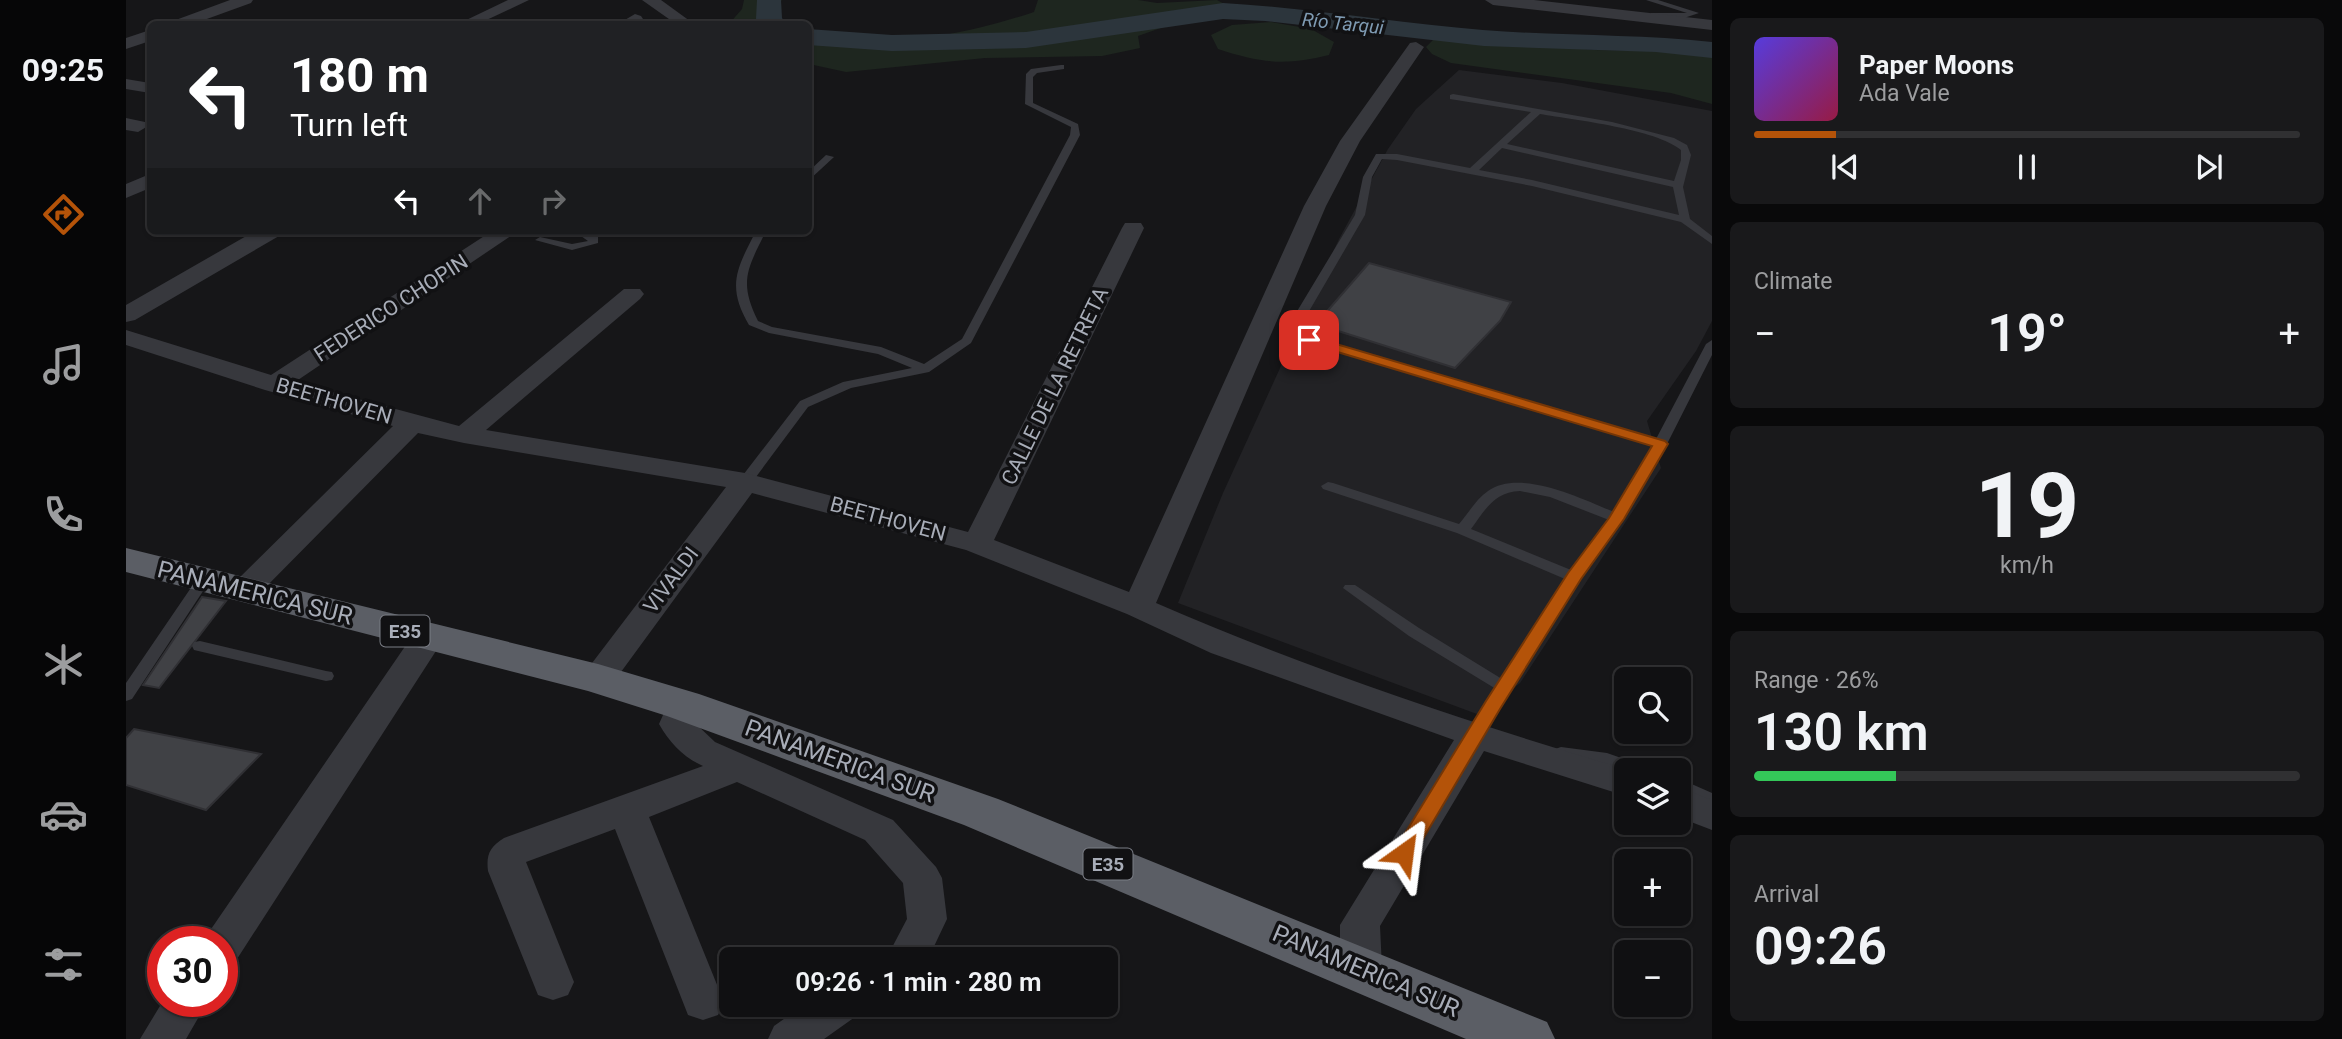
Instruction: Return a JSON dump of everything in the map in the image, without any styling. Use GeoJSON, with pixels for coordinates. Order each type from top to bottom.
{"type":"FeatureCollection","features":[{"type":"Feature","properties":{"kind":"highway","name":"PANAMERICA SUR"},"geometry":{"type":"LineString","coordinates":[[126,560],[598,679],[683,705],[981,812],[1527,1039]]}},
{"type":"Feature","properties":{"kind":"street"},"geometry":{"type":"LineString","coordinates":[[187,21],[245,0]]}},
{"type":"Feature","properties":{"kind":"street"},"geometry":{"type":"LineString","coordinates":[[473,21],[521,0]]}},
{"type":"Feature","properties":{"kind":"street"},"geometry":{"type":"LineString","coordinates":[[650,0],[682,21]]}},
{"type":"Feature","properties":{"kind":"street"},"geometry":{"type":"LineString","coordinates":[[1493,0],[1712,25]]}},
{"type":"Feature","properties":{"kind":"street"},"geometry":{"type":"LineString","coordinates":[[126,44],[147,38]]}},
{"type":"Feature","properties":{"kind":"street"},"geometry":{"type":"LineString","coordinates":[[1138,607],[1315,206],[1350,141],[1416,47]]}},
{"type":"Feature","properties":{"kind":"street"},"geometry":{"type":"LineString","coordinates":[[126,84],[147,88]]}},
{"type":"Feature","properties":{"kind":"street"},"geometry":{"type":"LineString","coordinates":[[126,192],[147,182]]}},
{"type":"Feature","properties":{"kind":"street","name":"CALLE DE LA RETRETA"},"geometry":{"type":"LineString","coordinates":[[977,544],[1133,228]]}},
{"type":"Feature","properties":{"kind":"street"},"geometry":{"type":"LineString","coordinates":[[126,316],[264,235]]}},
{"type":"Feature","properties":{"kind":"street","name":"FEDERICO CHOPIN"},"geometry":{"type":"LineString","coordinates":[[274,384],[501,235]]}},
{"type":"Feature","properties":{"kind":"street"},"geometry":{"type":"LineString","coordinates":[[464,435],[632,295]]}},
{"type":"Feature","properties":{"kind":"street","name":"BEETHOVEN"},"geometry":{"type":"LineString","coordinates":[[126,338],[412,423],[464,435],[745,482],[862,511],[977,544],[1138,607],[1223,645],[1524,752],[1614,779]]}},
{"type":"Feature","properties":{"kind":"street"},"geometry":{"type":"LineString","coordinates":[[244,591],[412,423]]}},
{"type":"Feature","properties":{"kind":"street","name":"VIVALDI"},"geometry":{"type":"LineString","coordinates":[[598,679],[745,482]]}},
{"type":"Feature","properties":{"kind":"street"},"geometry":{"type":"LineString","coordinates":[[236,926],[429,637]]}},
{"type":"Feature","properties":{"kind":"street"},"geometry":{"type":"LineString","coordinates":[[683,705],[677,724],[702,751],[879,830],[922,878],[927,919],[913,947]]}},
{"type":"Feature","properties":{"kind":"street"},"geometry":{"type":"LineString","coordinates":[[1361,968],[1360,925],[1476,734]]}},
{"type":"Feature","properties":{"kind":"street"},"geometry":{"type":"LineString","coordinates":[[553,982],[508,871],[506,856],[518,848],[738,767]]}},
{"type":"Feature","properties":{"kind":"street"},"geometry":{"type":"LineString","coordinates":[[1691,807],[1712,816]]}},
{"type":"Feature","properties":{"kind":"street"},"geometry":{"type":"LineString","coordinates":[[627,810],[703,1002]]}},
{"type":"Feature","properties":{"kind":"street"},"geometry":{"type":"LineString","coordinates":[[162,1039],[176,1017]]}},
{"type":"Feature","properties":{"kind":"street"},"geometry":{"type":"LineString","coordinates":[[790,1039],[821,1017]]}},
{"type":"Feature","properties":{"kind":"lane"},"geometry":{"type":"LineString","coordinates":[[1625,15],[1684,16],[1695,13],[1650,0]]}},
{"type":"Feature","properties":{"kind":"lane"},"geometry":{"type":"LineString","coordinates":[[745,482],[804,404],[846,385],[925,369],[967,341],[1075,135],[1075,126],[1063,118],[1041,113],[1029,104],[1029,76],[1034,71],[1060,67]]}},
{"type":"Feature","properties":{"kind":"lane"},"geometry":{"type":"LineString","coordinates":[[1454,97],[1538,111],[1670,140],[1684,147],[1686,153],[1678,185],[1685,220]]}},
{"type":"Feature","properties":{"kind":"lane"},"geometry":{"type":"LineString","coordinates":[[1473,170],[1538,111]]}},
{"type":"Feature","properties":{"kind":"lane"},"geometry":{"type":"LineString","coordinates":[[1500,145],[1678,185]]}},
{"type":"Feature","properties":{"kind":"lane"},"geometry":{"type":"LineString","coordinates":[[1660,444],[1309,340],[1298,325],[1360,215],[1366,197],[1368,168],[1380,156],[1473,170],[1685,220],[1712,242]]}},
{"type":"Feature","properties":{"kind":"lane"},"geometry":{"type":"LineString","coordinates":[[812,174],[829,157]]}},
{"type":"Feature","properties":{"kind":"lane"},"geometry":{"type":"LineString","coordinates":[[540,240],[572,247],[593,243],[594,239],[586,235]]}},
{"type":"Feature","properties":{"kind":"lane"},"geometry":{"type":"LineString","coordinates":[[759,235],[743,267],[741,298],[753,323],[769,330],[881,351],[925,369]]}},
{"type":"Feature","properties":{"kind":"lane"},"geometry":{"type":"LineString","coordinates":[[1476,734],[1574,577],[1616,519],[1660,444],[1712,344]]}},
{"type":"Feature","properties":{"kind":"lane"},"geometry":{"type":"LineString","coordinates":[[1328,486],[1462,530],[1574,577]]}},
{"type":"Feature","properties":{"kind":"lane"},"geometry":{"type":"LineString","coordinates":[[1462,530],[1494,491],[1513,487],[1538,489],[1616,519]]}},
{"type":"Feature","properties":{"kind":"lane"},"geometry":{"type":"LineString","coordinates":[[126,695],[204,579]]}},
{"type":"Feature","properties":{"kind":"lane"},"geometry":{"type":"LineString","coordinates":[[1350,588],[1414,632],[1504,687]]}},
{"type":"Feature","properties":{"kind":"lane"},"geometry":{"type":"LineString","coordinates":[[200,646],[326,676]]}},
{"type":"Feature","properties":{"kind":"lane"},"geometry":{"type":"LineString","coordinates":[[1524,752],[1556,752],[1614,762]]}},
{"type":"Feature","properties":{"kind":"lane"},"geometry":{"type":"LineString","coordinates":[[1691,790],[1712,800]]}},
{"type":"Feature","properties":{"kind":"shaded area"},"geometry":{"type":"Polygon","coordinates":[[[744,0],[782,0],[765,18],[768,21],[732,21],[742,9],[744,0]]]}},
{"type":"Feature","properties":{"kind":"shaded area"},"geometry":{"type":"Polygon","coordinates":[[[1038,0],[1138,0],[1157,3],[1217,0],[1226,5],[1138,36],[1140,48],[1102,56],[985,58],[846,72],[812,65],[812,39],[865,43],[923,39],[980,28],[1034,12],[1038,0]]]}},
{"type":"Feature","properties":{"kind":"shaded area"},"geometry":{"type":"Polygon","coordinates":[[[1271,22],[1311,29],[1334,42],[1329,55],[1286,62],[1260,60],[1218,49],[1211,35],[1232,25],[1271,22]]]}},
{"type":"Feature","properties":{"kind":"shaded area"},"geometry":{"type":"Polygon","coordinates":[[[1436,37],[1595,50],[1712,52],[1712,104],[1671,93],[1451,63],[1432,54],[1426,47],[1436,37]]]}},
{"type":"Feature","properties":{"kind":"shaded area"},"geometry":{"type":"Polygon","coordinates":[[[1459,70],[1562,83],[1712,111],[1712,321],[1696,351],[1647,421],[1661,468],[1520,683],[1492,705],[1485,717],[1178,603],[1223,493],[1339,239],[1388,149],[1416,109],[1459,70]]]}},
{"type":"Feature","properties":{"kind":"building"},"geometry":{"type":"Polygon","coordinates":[[[1369,263],[1511,302],[1500,321],[1455,368],[1316,324],[1369,263]]]}},
{"type":"Feature","properties":{"kind":"building"},"geometry":{"type":"Polygon","coordinates":[[[202,597],[226,601],[159,688],[143,685],[202,597]]]}},
{"type":"Feature","properties":{"kind":"building"},"geometry":{"type":"Polygon","coordinates":[[[134,729],[261,754],[206,810],[126,785],[126,738],[134,729]]]}},
{"type":"Feature","properties":{"kind":"waterway"},"geometry":{"type":"LineString","coordinates":[[769,0],[771,21]]}},
{"type":"Feature","properties":{"kind":"waterway","name":"Río Tarqui"},"geometry":{"type":"LineString","coordinates":[[812,37],[892,43],[1026,40],[1223,11],[1265,13],[1484,38],[1656,44],[1712,50]]}},
{"type":"Feature","properties":{"kind":"route"},"geometry":{"type":"LineString","coordinates":[[1309,340],[1660,444],[1616,519],[1574,577],[1492,705],[1404,853]]}}]}
